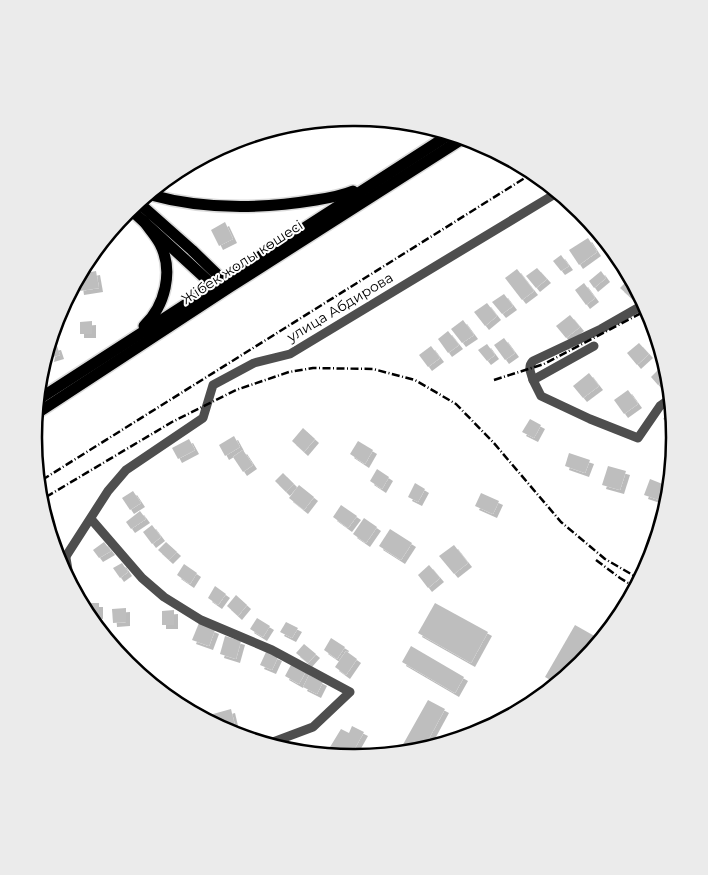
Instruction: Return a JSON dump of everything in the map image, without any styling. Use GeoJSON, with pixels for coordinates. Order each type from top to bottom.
{"type":"FeatureCollection","features":[{"type":"Feature","properties":{"kind":"main road"},"geometry":{"type":"LineString","coordinates":[[45,395],[131,340],[222,287],[442,139]]}},
{"type":"Feature","properties":{"kind":"main road","name":"Жібек жолы көшесі"},"geometry":{"type":"LineString","coordinates":[[44,409],[222,287],[455,143]]}},
{"type":"Feature","properties":{"kind":"main road"},"geometry":{"type":"LineString","coordinates":[[157,196],[187,203],[223,207],[265,206],[343,195],[378,181]]}},
{"type":"Feature","properties":{"kind":"main road"},"geometry":{"type":"LineString","coordinates":[[144,208],[192,250],[222,287]]}},
{"type":"Feature","properties":{"kind":"main road"},"geometry":{"type":"LineString","coordinates":[[136,215],[222,287]]}},
{"type":"Feature","properties":{"kind":"main road"},"geometry":{"type":"LineString","coordinates":[[131,340],[154,316],[163,299],[166,279],[165,261],[160,245],[144,222]]}},
{"type":"Feature","properties":{"kind":"street","name":"улица Абдирова"},"geometry":{"type":"LineString","coordinates":[[66,557],[108,491],[126,470],[203,418],[213,385],[254,363],[290,354],[551,196]]}},
{"type":"Feature","properties":{"kind":"street"},"geometry":{"type":"LineString","coordinates":[[637,308],[601,330],[533,361],[529,369],[541,396],[590,419],[638,438],[664,403]]}},
{"type":"Feature","properties":{"kind":"street"},"geometry":{"type":"LineString","coordinates":[[533,380],[594,346]]}},
{"type":"Feature","properties":{"kind":"street"},"geometry":{"type":"LineString","coordinates":[[91,520],[142,578],[164,597],[201,620],[272,650],[350,692],[313,726],[279,740]]}},
{"type":"Feature","properties":{"kind":"building"},"geometry":{"type":"Polygon","coordinates":[[[225,222],[233,239],[219,246],[211,230],[225,222]]]}},
{"type":"Feature","properties":{"kind":"building"},"geometry":{"type":"Polygon","coordinates":[[[588,238],[597,252],[579,265],[569,250],[588,238]]]}},
{"type":"Feature","properties":{"kind":"building"},"geometry":{"type":"Polygon","coordinates":[[[561,255],[569,266],[561,271],[553,261],[561,255]]]}},
{"type":"Feature","properties":{"kind":"building"},"geometry":{"type":"Polygon","coordinates":[[[537,268],[547,279],[536,288],[526,276],[537,268]]]}},
{"type":"Feature","properties":{"kind":"building"},"geometry":{"type":"Polygon","coordinates":[[[517,269],[534,291],[522,300],[505,278],[517,269]]]}},
{"type":"Feature","properties":{"kind":"building"},"geometry":{"type":"Polygon","coordinates":[[[96,271],[99,288],[80,291],[84,282],[90,272],[96,271]]]}},
{"type":"Feature","properties":{"kind":"building"},"geometry":{"type":"Polygon","coordinates":[[[601,271],[606,278],[594,288],[589,281],[601,271]]]}},
{"type":"Feature","properties":{"kind":"building"},"geometry":{"type":"Polygon","coordinates":[[[584,283],[595,298],[586,305],[575,290],[584,283]]]}},
{"type":"Feature","properties":{"kind":"building"},"geometry":{"type":"Polygon","coordinates":[[[625,283],[630,295],[629,296],[620,288],[625,283]]]}},
{"type":"Feature","properties":{"kind":"building"},"geometry":{"type":"Polygon","coordinates":[[[504,294],[513,306],[502,314],[492,302],[504,294]]]}},
{"type":"Feature","properties":{"kind":"building"},"geometry":{"type":"Polygon","coordinates":[[[487,303],[497,316],[485,326],[474,312],[487,303]]]}},
{"type":"Feature","properties":{"kind":"building"},"geometry":{"type":"Polygon","coordinates":[[[570,315],[580,327],[566,338],[556,326],[570,315]]]}},
{"type":"Feature","properties":{"kind":"building"},"geometry":{"type":"Polygon","coordinates":[[[463,320],[474,335],[462,343],[451,329],[463,320]]]}},
{"type":"Feature","properties":{"kind":"building"},"geometry":{"type":"Polygon","coordinates":[[[92,321],[92,334],[80,334],[80,322],[92,321]]]}},
{"type":"Feature","properties":{"kind":"building"},"geometry":{"type":"Polygon","coordinates":[[[448,331],[459,345],[448,353],[438,339],[448,331]]]}},
{"type":"Feature","properties":{"kind":"building"},"geometry":{"type":"Polygon","coordinates":[[[504,338],[515,353],[505,360],[494,345],[504,338]]]}},
{"type":"Feature","properties":{"kind":"building"},"geometry":{"type":"Polygon","coordinates":[[[639,343],[649,354],[637,365],[627,353],[639,343]]]}},
{"type":"Feature","properties":{"kind":"building"},"geometry":{"type":"Polygon","coordinates":[[[487,344],[495,355],[487,361],[478,350],[487,344]]]}},
{"type":"Feature","properties":{"kind":"building"},"geometry":{"type":"Polygon","coordinates":[[[56,346],[60,355],[53,357],[53,357],[56,346]]]}},
{"type":"Feature","properties":{"kind":"building"},"geometry":{"type":"Polygon","coordinates":[[[431,346],[440,358],[428,367],[419,355],[431,346]]]}},
{"type":"Feature","properties":{"kind":"building"},"geometry":{"type":"Polygon","coordinates":[[[658,370],[661,383],[658,385],[651,377],[658,370]]]}},
{"type":"Feature","properties":{"kind":"building"},"geometry":{"type":"Polygon","coordinates":[[[589,373],[599,386],[583,398],[573,386],[589,373]]]}},
{"type":"Feature","properties":{"kind":"building"},"geometry":{"type":"Polygon","coordinates":[[[628,390],[638,404],[624,414],[614,400],[628,390]]]}},
{"type":"Feature","properties":{"kind":"building"},"geometry":{"type":"Polygon","coordinates":[[[530,419],[541,425],[534,438],[522,432],[530,419]]]}},
{"type":"Feature","properties":{"kind":"building"},"geometry":{"type":"Polygon","coordinates":[[[303,428],[315,439],[304,452],[292,441],[303,428]]]}},
{"type":"Feature","properties":{"kind":"building"},"geometry":{"type":"Polygon","coordinates":[[[234,436],[240,447],[225,456],[219,445],[234,436]]]}},
{"type":"Feature","properties":{"kind":"building"},"geometry":{"type":"Polygon","coordinates":[[[189,439],[195,450],[178,459],[172,448],[189,439]]]}},
{"type":"Feature","properties":{"kind":"building"},"geometry":{"type":"Polygon","coordinates":[[[358,441],[373,450],[365,464],[350,454],[358,441]]]}},
{"type":"Feature","properties":{"kind":"building"},"geometry":{"type":"Polygon","coordinates":[[[243,450],[253,465],[243,472],[233,457],[243,450]]]}},
{"type":"Feature","properties":{"kind":"building"},"geometry":{"type":"Polygon","coordinates":[[[569,453],[590,460],[585,473],[565,466],[569,453]]]}},
{"type":"Feature","properties":{"kind":"building"},"geometry":{"type":"Polygon","coordinates":[[[608,466],[626,471],[620,490],[602,485],[608,466]]]}},
{"type":"Feature","properties":{"kind":"building"},"geometry":{"type":"Polygon","coordinates":[[[377,469],[389,477],[382,489],[370,481],[377,469]]]}},
{"type":"Feature","properties":{"kind":"building"},"geometry":{"type":"Polygon","coordinates":[[[283,473],[294,484],[286,492],[275,481],[283,473]]]}},
{"type":"Feature","properties":{"kind":"building"},"geometry":{"type":"Polygon","coordinates":[[[650,479],[662,484],[659,500],[644,495],[650,479]]]}},
{"type":"Feature","properties":{"kind":"building"},"geometry":{"type":"Polygon","coordinates":[[[415,483],[425,489],[418,502],[408,497],[415,483]]]}},
{"type":"Feature","properties":{"kind":"building"},"geometry":{"type":"Polygon","coordinates":[[[299,485],[314,497],[304,510],[289,498],[299,485]]]}},
{"type":"Feature","properties":{"kind":"building"},"geometry":{"type":"Polygon","coordinates":[[[133,491],[141,503],[130,510],[122,498],[133,491]]]}},
{"type":"Feature","properties":{"kind":"building"},"geometry":{"type":"Polygon","coordinates":[[[481,493],[499,501],[493,514],[475,506],[481,493]]]}},
{"type":"Feature","properties":{"kind":"building"},"geometry":{"type":"Polygon","coordinates":[[[341,505],[357,516],[348,528],[333,517],[341,505]]]}},
{"type":"Feature","properties":{"kind":"building"},"geometry":{"type":"Polygon","coordinates":[[[140,511],[146,519],[131,529],[126,522],[140,511]]]}},
{"type":"Feature","properties":{"kind":"building"},"geometry":{"type":"Polygon","coordinates":[[[364,518],[377,527],[366,543],[353,534],[364,518]]]}},
{"type":"Feature","properties":{"kind":"building"},"geometry":{"type":"Polygon","coordinates":[[[152,525],[161,537],[152,544],[143,532],[152,525]]]}},
{"type":"Feature","properties":{"kind":"building"},"geometry":{"type":"Polygon","coordinates":[[[390,529],[412,543],[401,560],[379,546],[390,529]]]}},
{"type":"Feature","properties":{"kind":"building"},"geometry":{"type":"Polygon","coordinates":[[[104,542],[111,551],[99,558],[93,550],[104,542]]]}},
{"type":"Feature","properties":{"kind":"building"},"geometry":{"type":"Polygon","coordinates":[[[166,542],[177,552],[169,560],[158,550],[166,542]]]}},
{"type":"Feature","properties":{"kind":"building"},"geometry":{"type":"Polygon","coordinates":[[[454,545],[468,563],[454,574],[439,556],[454,545]]]}},
{"type":"Feature","properties":{"kind":"building"},"geometry":{"type":"Polygon","coordinates":[[[122,563],[128,572],[120,578],[113,568],[122,563]]]}},
{"type":"Feature","properties":{"kind":"building"},"geometry":{"type":"Polygon","coordinates":[[[184,564],[197,573],[190,584],[177,575],[184,564]]]}},
{"type":"Feature","properties":{"kind":"building"},"geometry":{"type":"Polygon","coordinates":[[[429,565],[440,578],[428,588],[418,575],[429,565]]]}},
{"type":"Feature","properties":{"kind":"building"},"geometry":{"type":"Polygon","coordinates":[[[215,586],[226,594],[218,605],[208,598],[215,586]]]}},
{"type":"Feature","properties":{"kind":"building"},"geometry":{"type":"Polygon","coordinates":[[[236,595],[247,605],[238,616],[227,606],[236,595]]]}},
{"type":"Feature","properties":{"kind":"building"},"geometry":{"type":"Polygon","coordinates":[[[90,603],[99,603],[99,615],[95,611],[90,603]]]}},
{"type":"Feature","properties":{"kind":"building"},"geometry":{"type":"Polygon","coordinates":[[[435,603],[488,632],[471,663],[418,633],[435,603]]]}},
{"type":"Feature","properties":{"kind":"building"},"geometry":{"type":"Polygon","coordinates":[[[126,608],[126,622],[113,623],[112,609],[126,608]]]}},
{"type":"Feature","properties":{"kind":"building"},"geometry":{"type":"Polygon","coordinates":[[[174,610],[174,625],[162,625],[162,611],[174,610]]]}},
{"type":"Feature","properties":{"kind":"building"},"geometry":{"type":"Polygon","coordinates":[[[257,618],[270,626],[263,637],[250,629],[257,618]]]}},
{"type":"Feature","properties":{"kind":"building"},"geometry":{"type":"Polygon","coordinates":[[[286,622],[298,628],[292,638],[280,632],[286,622]]]}},
{"type":"Feature","properties":{"kind":"building"},"geometry":{"type":"Polygon","coordinates":[[[199,623],[215,630],[209,646],[192,640],[199,623]]]}},
{"type":"Feature","properties":{"kind":"building"},"geometry":{"type":"Polygon","coordinates":[[[575,625],[594,636],[574,658],[550,680],[545,677],[575,625]]]}},
{"type":"Feature","properties":{"kind":"building"},"geometry":{"type":"Polygon","coordinates":[[[225,636],[241,641],[236,659],[220,654],[225,636]]]}},
{"type":"Feature","properties":{"kind":"building"},"geometry":{"type":"Polygon","coordinates":[[[331,638],[345,647],[337,659],[324,650],[331,638]]]}},
{"type":"Feature","properties":{"kind":"building"},"geometry":{"type":"Polygon","coordinates":[[[304,644],[316,654],[308,663],[296,653],[304,644]]]}},
{"type":"Feature","properties":{"kind":"building"},"geometry":{"type":"Polygon","coordinates":[[[411,646],[464,677],[455,693],[402,662],[411,646]]]}},
{"type":"Feature","properties":{"kind":"building"},"geometry":{"type":"Polygon","coordinates":[[[346,651],[357,659],[346,675],[335,667],[346,651]]]}},
{"type":"Feature","properties":{"kind":"building"},"geometry":{"type":"Polygon","coordinates":[[[266,652],[278,657],[272,670],[260,665],[266,652]]]}},
{"type":"Feature","properties":{"kind":"building"},"geometry":{"type":"Polygon","coordinates":[[[292,663],[306,671],[299,684],[285,676],[292,663]]]}},
{"type":"Feature","properties":{"kind":"building"},"geometry":{"type":"Polygon","coordinates":[[[309,675],[323,682],[317,694],[303,687],[309,675]]]}},
{"type":"Feature","properties":{"kind":"building"},"geometry":{"type":"Polygon","coordinates":[[[428,700],[445,709],[428,740],[403,745],[428,700]]]}},
{"type":"Feature","properties":{"kind":"building"},"geometry":{"type":"Polygon","coordinates":[[[231,709],[235,725],[216,717],[213,714],[231,709]]]}},
{"type":"Feature","properties":{"kind":"building"},"geometry":{"type":"Polygon","coordinates":[[[352,726],[364,732],[354,749],[330,748],[341,729],[349,733],[352,726]]]}},
{"type":"Feature","properties":{"kind":"railway"},"geometry":{"type":"LineString","coordinates":[[45,478],[526,177]]}},
{"type":"Feature","properties":{"kind":"railway"},"geometry":{"type":"LineString","coordinates":[[494,380],[544,364],[640,314]]}},
{"type":"Feature","properties":{"kind":"railway"},"geometry":{"type":"LineString","coordinates":[[48,496],[172,422],[236,390],[289,372],[313,368],[373,369],[415,380],[456,404],[493,442],[561,522],[605,559],[633,575]]}},
{"type":"Feature","properties":{"kind":"railway"},"geometry":{"type":"LineString","coordinates":[[596,560],[629,583]]}}]}
